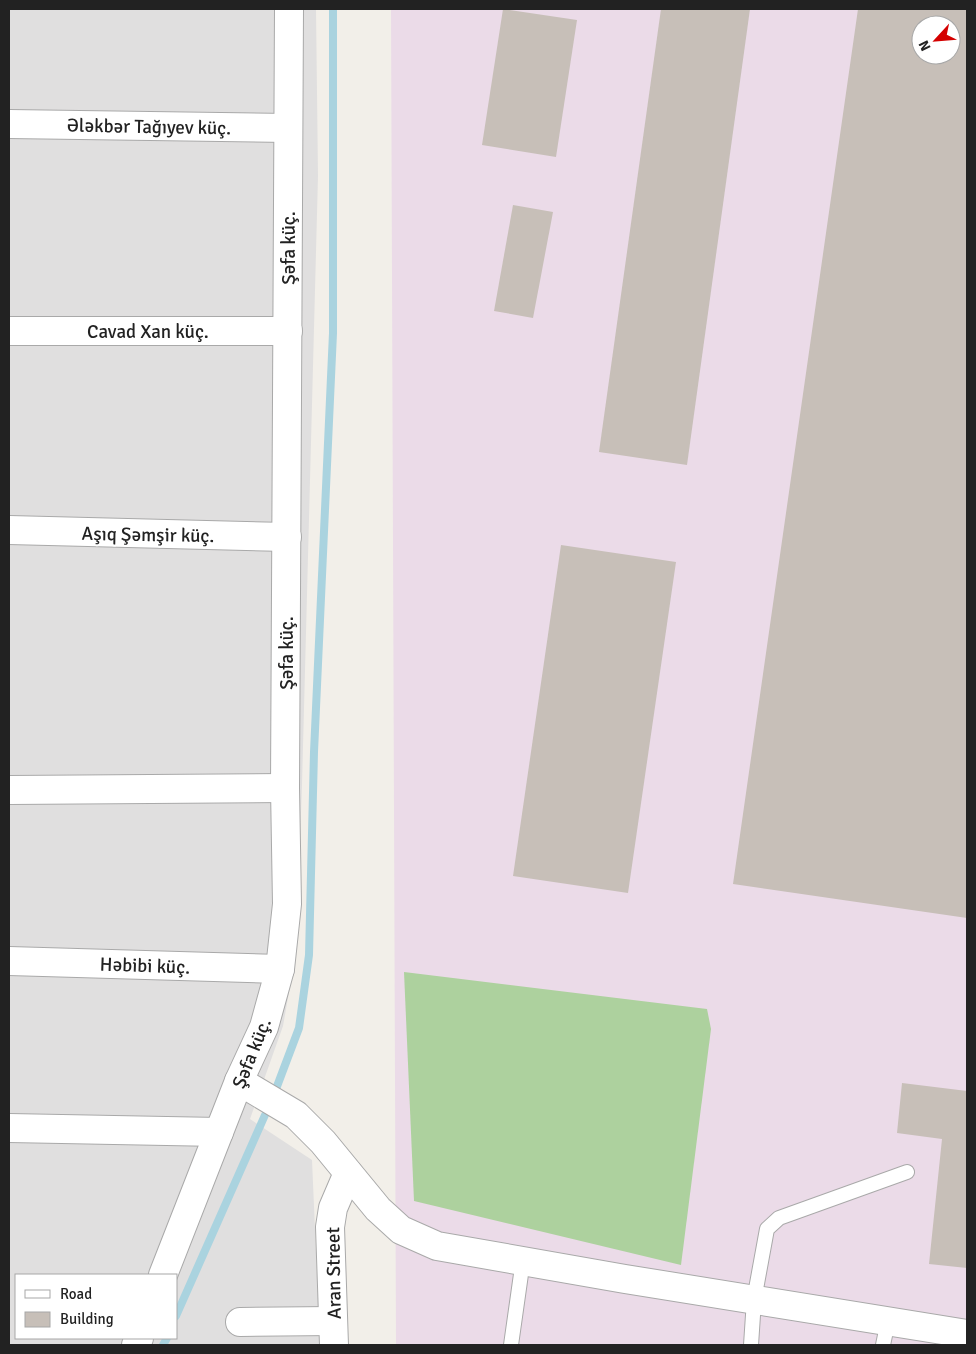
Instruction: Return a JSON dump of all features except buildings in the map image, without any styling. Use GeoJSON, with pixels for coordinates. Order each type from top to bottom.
{"type":"FeatureCollection","features":[{"type":"Feature","properties":{"kind":"street","name":"Şəfa küç."},"geometry":{"type":"LineString","coordinates":[[163,1274],[239,1081],[264,1027],[280,969],[287,904],[285,788],[289,9]]}},
{"type":"Feature","properties":{"kind":"street","name":"Ələkbər Tağıyev küç."},"geometry":{"type":"LineString","coordinates":[[9,124],[288,128]]}},
{"type":"Feature","properties":{"kind":"street","name":"Cavad Xan küç."},"geometry":{"type":"LineString","coordinates":[[9,331],[288,331]]}},
{"type":"Feature","properties":{"kind":"street","name":"Aşıq Şəmşir küç."},"geometry":{"type":"LineString","coordinates":[[9,530],[287,537]]}},
{"type":"Feature","properties":{"kind":"street"},"geometry":{"type":"LineString","coordinates":[[9,790],[285,788]]}},
{"type":"Feature","properties":{"kind":"street","name":"Həbibi küç."},"geometry":{"type":"LineString","coordinates":[[9,961],[280,969]]}},
{"type":"Feature","properties":{"kind":"street"},"geometry":{"type":"LineString","coordinates":[[239,1081],[296,1115],[322,1142],[378,1209],[400,1230],[437,1246],[754,1300],[885,1333],[967,1334]]}},
{"type":"Feature","properties":{"kind":"street"},"geometry":{"type":"LineString","coordinates":[[9,1128],[219,1132]]}},
{"type":"Feature","properties":{"kind":"street","name":"Aran Street"},"geometry":{"type":"LineString","coordinates":[[334,1333],[330,1227],[333,1208],[348,1173]]}},
{"type":"Feature","properties":{"kind":"street"},"geometry":{"type":"LineString","coordinates":[[240,1322],[334,1333]]}},
{"type":"Feature","properties":{"kind":"lane"},"geometry":{"type":"LineString","coordinates":[[751,1345],[754,1300],[767,1229],[779,1218],[907,1172]]}},
{"type":"Feature","properties":{"kind":"lane"},"geometry":{"type":"LineString","coordinates":[[511,1345],[523,1260]]}},
{"type":"Feature","properties":{"kind":"shaded area"},"geometry":{"type":"Polygon","coordinates":[[[9,9],[316,9],[318,176],[296,953],[283,1026],[250,1119],[312,1160],[320,1345],[9,1345],[9,9]]]}},
{"type":"Feature","properties":{"kind":"shaded area"},"geometry":{"type":"Polygon","coordinates":[[[391,9],[967,9],[967,1345],[396,1345],[391,9]]]}},
{"type":"Feature","properties":{"kind":"green space"},"geometry":{"type":"Polygon","coordinates":[[[404,972],[707,1009],[711,1029],[681,1265],[414,1201],[404,972]]]}},
{"type":"Feature","properties":{"kind":"waterway"},"geometry":{"type":"LineString","coordinates":[[276,1089],[299,1028],[309,955],[314,752],[333,333],[333,9]]}},
{"type":"Feature","properties":{"kind":"waterway"},"geometry":{"type":"LineString","coordinates":[[178,1311],[265,1115]]}},
{"type":"Feature","properties":{"kind":"waterway"},"geometry":{"type":"LineString","coordinates":[[163,1345],[166,1339]]}}]}
